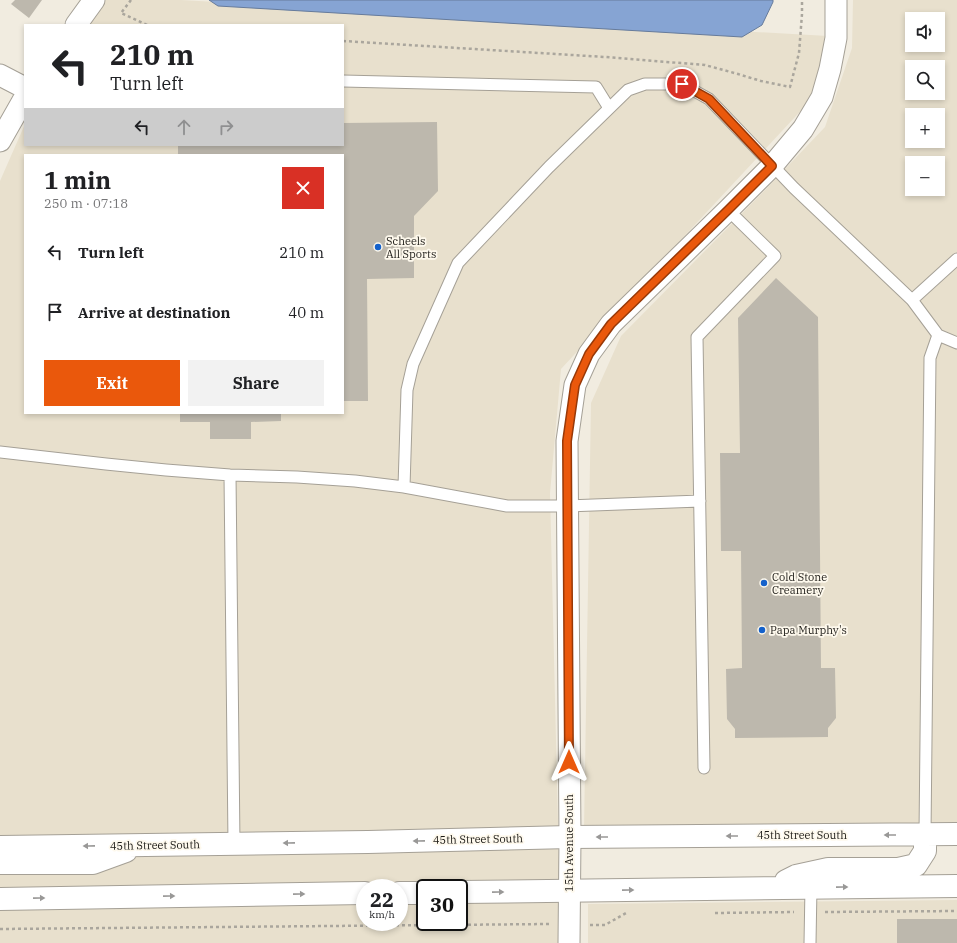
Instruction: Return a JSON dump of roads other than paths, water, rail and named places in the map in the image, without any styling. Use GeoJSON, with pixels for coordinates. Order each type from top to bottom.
{"type":"FeatureCollection","features":[{"type":"Feature","properties":{"kind":"main road"},"geometry":{"type":"LineString","coordinates":[[773,888],[796,876],[828,869],[898,869],[916,865],[925,852],[925,834]]}},
{"type":"Feature","properties":{"kind":"main road","name":"45th Street South"},"geometry":{"type":"LineString","coordinates":[[0,847],[368,842],[570,837],[957,834]]}},
{"type":"Feature","properties":{"kind":"main road"},"geometry":{"type":"LineString","coordinates":[[0,863],[93,863],[142,845]]}},
{"type":"Feature","properties":{"kind":"main road"},"geometry":{"type":"LineString","coordinates":[[468,892],[773,888],[951,883]]}},
{"type":"Feature","properties":{"kind":"main road"},"geometry":{"type":"LineString","coordinates":[[0,899],[356,893]]}},
{"type":"Feature","properties":{"kind":"street"},"geometry":{"type":"LineString","coordinates":[[77,24],[94,0]]}},
{"type":"Feature","properties":{"kind":"street","name":"15th Avenue South"},"geometry":{"type":"LineString","coordinates":[[569,943],[570,837],[567,441],[575,385],[589,354],[611,324],[772,166],[803,129],[822,97],[830,69],[836,38],[836,0]]}},
{"type":"Feature","properties":{"kind":"street"},"geometry":{"type":"LineString","coordinates":[[0,75],[24,87]]}},
{"type":"Feature","properties":{"kind":"street"},"geometry":{"type":"LineString","coordinates":[[0,141],[24,99]]}},
{"type":"Feature","properties":{"kind":"lane"},"geometry":{"type":"LineString","coordinates":[[344,81],[596,87],[609,108]]}},
{"type":"Feature","properties":{"kind":"lane"},"geometry":{"type":"LineString","coordinates":[[404,487],[407,390],[413,364],[458,263],[549,167],[609,108],[628,90],[645,84],[682,84],[709,99],[794,188],[912,300],[938,335],[957,343]]}},
{"type":"Feature","properties":{"kind":"lane"},"geometry":{"type":"LineString","coordinates":[[704,768],[697,337],[775,256],[728,210]]}},
{"type":"Feature","properties":{"kind":"lane"},"geometry":{"type":"LineString","coordinates":[[912,300],[957,259]]}},
{"type":"Feature","properties":{"kind":"lane"},"geometry":{"type":"LineString","coordinates":[[925,834],[930,358],[938,335]]}},
{"type":"Feature","properties":{"kind":"lane"},"geometry":{"type":"LineString","coordinates":[[0,452],[106,464],[230,475],[297,477],[355,481],[404,487],[507,506],[567,506],[700,501]]}},
{"type":"Feature","properties":{"kind":"lane"},"geometry":{"type":"LineString","coordinates":[[230,475],[234,844]]}},
{"type":"Feature","properties":{"kind":"lane"},"geometry":{"type":"LineString","coordinates":[[810,943],[811,887]]}},
{"type":"Feature","properties":{"kind":"water"},"geometry":{"type":"Polygon","coordinates":[[[209,0],[773,0],[773,2],[762,25],[742,37],[218,6],[209,0]]]}},
{"type":"Feature","properties":{"kind":"place","name":"Scheels All Sports"},"geometry":{"type":"Point","coordinates":[378,247]}},
{"type":"Feature","properties":{"kind":"place","name":"Cold Stone Creamery"},"geometry":{"type":"Point","coordinates":[764,583]}},
{"type":"Feature","properties":{"kind":"place","name":"Papa Murphy's"},"geometry":{"type":"Point","coordinates":[762,630]}}]}
